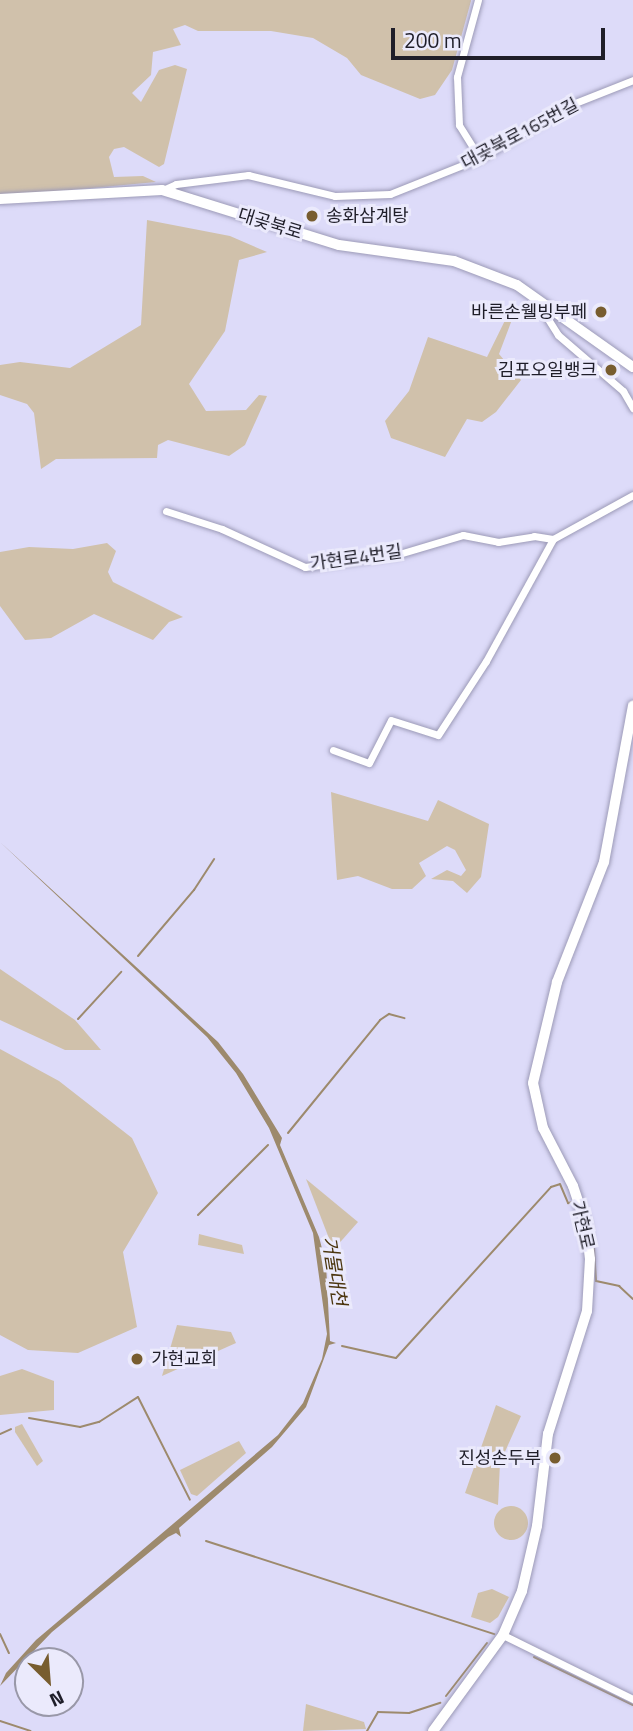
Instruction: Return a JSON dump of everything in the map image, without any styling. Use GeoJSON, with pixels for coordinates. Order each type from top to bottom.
{"type":"FeatureCollection","features":[{"type":"Feature","properties":{"kind":"street"},"geometry":{"type":"LineString","coordinates":[[478,0],[457,77],[459,125],[480,158]]}},
{"type":"Feature","properties":{"kind":"street","name":"대곶북로165번길"},"geometry":{"type":"LineString","coordinates":[[162,190],[176,184],[248,175],[335,196],[370,197],[402,191],[480,158],[570,105],[633,80]]}},
{"type":"Feature","properties":{"kind":"street","name":"대곶북로"},"geometry":{"type":"LineString","coordinates":[[0,199],[162,190],[340,244],[454,261],[497,275],[534,296],[633,367]]}},
{"type":"Feature","properties":{"kind":"street","name":"대곶북로"},"geometry":{"type":"LineString","coordinates":[[534,296],[558,335],[623,391],[633,408]]}},
{"type":"Feature","properties":{"kind":"street","name":"가현로4번길"},"geometry":{"type":"LineString","coordinates":[[166,511],[222,529],[306,567],[391,555],[463,535],[498,542],[534,536],[553,539],[633,495]]}},
{"type":"Feature","properties":{"kind":"street"},"geometry":{"type":"LineString","coordinates":[[332,750],[369,763],[391,720],[438,735],[486,662],[553,539]]}},
{"type":"Feature","properties":{"kind":"street","name":"가현로"},"geometry":{"type":"LineString","coordinates":[[433,1731],[503,1635],[528,1570],[548,1434],[579,1345],[590,1291],[586,1225],[536,1104],[535,1060],[561,971],[604,862],[633,706]]}},
{"type":"Feature","properties":{"kind":"street"},"geometry":{"type":"LineString","coordinates":[[503,1635],[633,1699]]}},
{"type":"Feature","properties":{"kind":"shaded area"},"geometry":{"type":"Polygon","coordinates":[[[0,0],[471,1],[452,70],[435,95],[420,99],[361,75],[347,58],[313,38],[271,31],[198,31],[185,25],[173,29],[181,45],[153,52],[151,75],[132,93],[141,102],[159,70],[175,65],[187,69],[164,164],[159,167],[124,147],[114,149],[109,157],[114,177],[143,176],[156,182],[17,195],[0,194],[0,0]]]}},
{"type":"Feature","properties":{"kind":"shaded area"},"geometry":{"type":"Polygon","coordinates":[[[147,220],[230,236],[267,252],[239,260],[225,331],[189,384],[206,411],[246,410],[259,395],[267,396],[245,445],[229,456],[168,440],[158,445],[157,458],[56,459],[41,469],[34,413],[27,404],[0,395],[0,365],[20,362],[70,368],[141,325],[147,220]]]}},
{"type":"Feature","properties":{"kind":"shaded area"},"geometry":{"type":"Polygon","coordinates":[[[515,300],[516,309],[499,354],[521,380],[496,412],[482,422],[467,419],[445,457],[391,438],[385,421],[409,391],[428,337],[487,357],[515,300]]]}},
{"type":"Feature","properties":{"kind":"shaded area"},"geometry":{"type":"Polygon","coordinates":[[[107,543],[116,551],[108,572],[113,582],[183,617],[169,622],[153,640],[94,614],[51,638],[25,640],[0,606],[0,552],[29,547],[73,549],[107,543]]]}},
{"type":"Feature","properties":{"kind":"shaded area"},"geometry":{"type":"Polygon","coordinates":[[[331,792],[428,821],[438,800],[489,824],[481,877],[467,893],[453,881],[431,879],[447,870],[461,876],[466,870],[455,850],[447,846],[419,863],[426,876],[412,889],[392,889],[358,876],[337,880],[331,792]]]}},
{"type":"Feature","properties":{"kind":"shaded area"},"geometry":{"type":"Polygon","coordinates":[[[0,842],[218,1042],[243,1074],[282,1138],[280,1145],[319,1237],[326,1264],[330,1341],[336,1343],[329,1345],[306,1407],[272,1447],[179,1528],[181,1537],[176,1533],[168,1537],[52,1632],[38,1647],[30,1647],[278,1435],[303,1403],[322,1359],[327,1334],[313,1233],[269,1128],[236,1073],[207,1037],[0,842]]]}},
{"type":"Feature","properties":{"kind":"shaded area"},"geometry":{"type":"Polygon","coordinates":[[[0,969],[75,1020],[101,1050],[65,1050],[0,1020],[0,969]]]}},
{"type":"Feature","properties":{"kind":"shaded area"},"geometry":{"type":"Polygon","coordinates":[[[0,1049],[59,1081],[132,1138],[158,1193],[123,1252],[137,1327],[78,1353],[28,1350],[0,1335],[0,1049]]]}},
{"type":"Feature","properties":{"kind":"shaded area"},"geometry":{"type":"Polygon","coordinates":[[[306,1179],[358,1222],[335,1248],[332,1246],[306,1179]]]}},
{"type":"Feature","properties":{"kind":"shaded area"},"geometry":{"type":"Polygon","coordinates":[[[199,1234],[242,1245],[244,1254],[198,1245],[199,1234]]]}},
{"type":"Feature","properties":{"kind":"shaded area"},"geometry":{"type":"Polygon","coordinates":[[[177,1325],[231,1332],[236,1343],[162,1376],[177,1325]]]}},
{"type":"Feature","properties":{"kind":"shaded area"},"geometry":{"type":"Polygon","coordinates":[[[22,1369],[54,1381],[54,1410],[0,1415],[0,1376],[22,1369]]]}},
{"type":"Feature","properties":{"kind":"shaded area"},"geometry":{"type":"Polygon","coordinates":[[[496,1405],[521,1416],[500,1463],[498,1505],[465,1493],[496,1405]]]}},
{"type":"Feature","properties":{"kind":"shaded area"},"geometry":{"type":"Polygon","coordinates":[[[22,1424],[43,1461],[37,1466],[15,1432],[15,1427],[22,1424]]]}},
{"type":"Feature","properties":{"kind":"shaded area"},"geometry":{"type":"Polygon","coordinates":[[[239,1441],[246,1453],[197,1496],[191,1494],[180,1470],[239,1441]]]}},
{"type":"Feature","properties":{"kind":"shaded area"},"geometry":{"type":"Polygon","coordinates":[[[511,1506],[523,1511],[528,1523],[523,1535],[511,1540],[499,1535],[494,1523],[499,1511],[511,1506]]]}},
{"type":"Feature","properties":{"kind":"shaded area"},"geometry":{"type":"Polygon","coordinates":[[[492,1589],[509,1597],[498,1617],[490,1623],[471,1617],[478,1593],[492,1589]]]}},
{"type":"Feature","properties":{"kind":"shaded area"},"geometry":{"type":"Polygon","coordinates":[[[14,1664],[14,1671],[0,1686],[14,1664]]]}},
{"type":"Feature","properties":{"kind":"shaded area"},"geometry":{"type":"Polygon","coordinates":[[[306,1704],[364,1722],[366,1729],[303,1731],[306,1704]]]}},
{"type":"Feature","properties":{"kind":"waterway"},"geometry":{"type":"LineString","coordinates":[[138,956],[194,890],[214,859]]}},
{"type":"Feature","properties":{"kind":"waterway"},"geometry":{"type":"LineString","coordinates":[[78,1019],[121,972]]}},
{"type":"Feature","properties":{"kind":"waterway"},"geometry":{"type":"LineString","coordinates":[[288,1133],[380,1020],[389,1014],[404,1018]]}},
{"type":"Feature","properties":{"kind":"waterway"},"geometry":{"type":"LineString","coordinates":[[198,1215],[268,1145]]}},
{"type":"Feature","properties":{"kind":"waterway"},"geometry":{"type":"LineString","coordinates":[[342,1346],[396,1358],[551,1187],[560,1184],[568,1203],[573,1202]]}},
{"type":"Feature","properties":{"kind":"waterway"},"geometry":{"type":"LineString","coordinates":[[583,1199],[593,1232],[596,1281],[619,1286],[633,1299]]}},
{"type":"Feature","properties":{"kind":"waterway"},"geometry":{"type":"LineString","coordinates":[[29,1418],[80,1427],[99,1422],[138,1397],[190,1500]]}},
{"type":"Feature","properties":{"kind":"waterway"},"geometry":{"type":"LineString","coordinates":[[0,1434],[11,1429]]}},
{"type":"Feature","properties":{"kind":"waterway"},"geometry":{"type":"LineString","coordinates":[[206,1541],[494,1634]]}},
{"type":"Feature","properties":{"kind":"waterway"},"geometry":{"type":"LineString","coordinates":[[0,1634],[9,1653]]}},
{"type":"Feature","properties":{"kind":"waterway"},"geometry":{"type":"LineString","coordinates":[[446,1696],[487,1643]]}},
{"type":"Feature","properties":{"kind":"waterway"},"geometry":{"type":"LineString","coordinates":[[534,1657],[633,1705]]}},
{"type":"Feature","properties":{"kind":"waterway"},"geometry":{"type":"LineString","coordinates":[[367,1731],[378,1712],[409,1713],[440,1703]]}},
{"type":"Feature","properties":{"kind":"waterway"},"geometry":{"type":"LineString","coordinates":[[0,1721],[30,1731]]}},
{"type":"Feature","properties":{"kind":"place","name":"송화삼계탕"},"geometry":{"type":"Point","coordinates":[312,216]}},
{"type":"Feature","properties":{"kind":"place","name":"바른손웰빙부페"},"geometry":{"type":"Point","coordinates":[601,312]}},
{"type":"Feature","properties":{"kind":"place","name":"김포오일뱅크"},"geometry":{"type":"Point","coordinates":[611,370]}},
{"type":"Feature","properties":{"kind":"place","name":"가현교회"},"geometry":{"type":"Point","coordinates":[137,1359]}},
{"type":"Feature","properties":{"kind":"place","name":"진성손두부"},"geometry":{"type":"Point","coordinates":[555,1458]}},
{"type":"Feature","properties":{"kind":"water label","name":"거물대천"},"geometry":{"type":"Point","coordinates":[335,1271]}}]}
